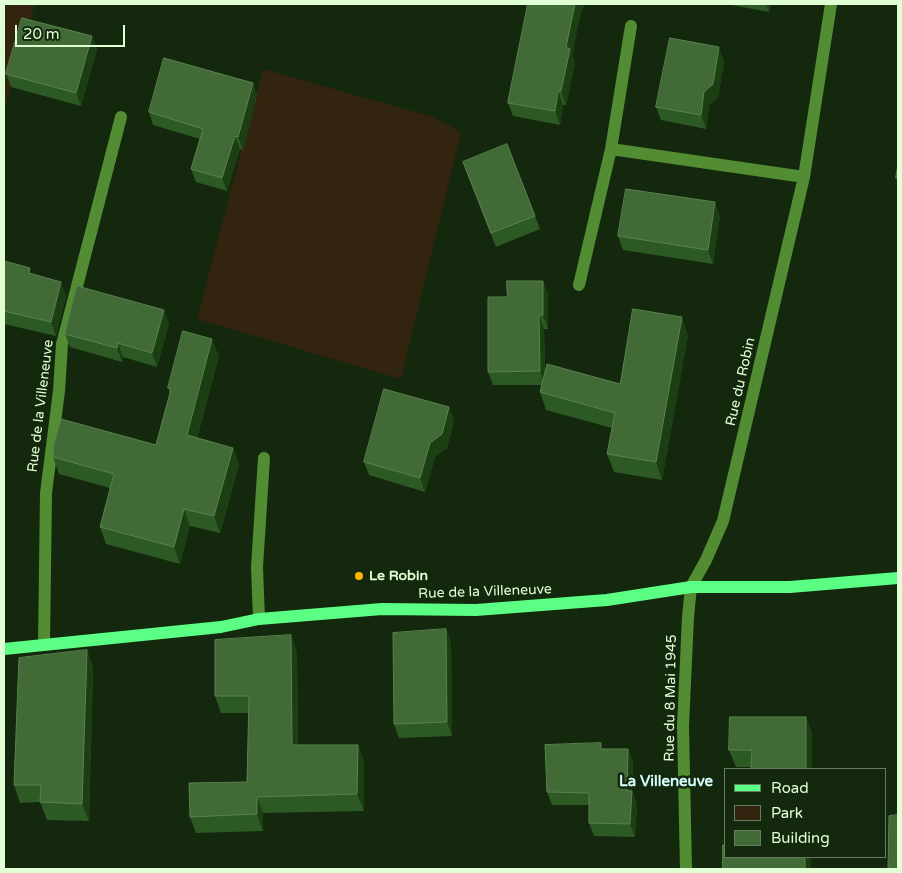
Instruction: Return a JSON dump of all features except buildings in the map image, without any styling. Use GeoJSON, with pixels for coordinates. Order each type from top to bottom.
{"type":"FeatureCollection","features":[{"type":"Feature","properties":{"kind":"main road","name":"Rue de la Villeneuve"},"geometry":{"type":"LineString","coordinates":[[4,649],[221,627],[259,618],[382,609],[476,610],[606,600],[691,588],[790,587],[898,578]]}},
{"type":"Feature","properties":{"kind":"street","name":"Rue du Robin"},"geometry":{"type":"LineString","coordinates":[[691,588],[723,521],[804,178],[831,4]]}},
{"type":"Feature","properties":{"kind":"street"},"geometry":{"type":"LineString","coordinates":[[580,285],[611,149],[631,26]]}},
{"type":"Feature","properties":{"kind":"street","name":"Rue de la Villeneuve"},"geometry":{"type":"LineString","coordinates":[[44,645],[46,492],[59,391],[62,344],[121,117]]}},
{"type":"Feature","properties":{"kind":"street"},"geometry":{"type":"LineString","coordinates":[[611,149],[804,178]]}},
{"type":"Feature","properties":{"kind":"street"},"geometry":{"type":"LineString","coordinates":[[259,618],[257,567],[264,458]]}},
{"type":"Feature","properties":{"kind":"street","name":"Rue du 8 Mai 1945"},"geometry":{"type":"LineString","coordinates":[[686,869],[683,726],[691,588]]}},
{"type":"Feature","properties":{"kind":"green space"},"geometry":{"type":"Polygon","coordinates":[[[4,4],[35,4],[4,110],[4,4]]]}},
{"type":"Feature","properties":{"kind":"green space"},"geometry":{"type":"Polygon","coordinates":[[[263,69],[433,117],[461,132],[401,379],[197,319],[263,69]]]}},
{"type":"Feature","properties":{"kind":"place","name":"Le Robin"},"geometry":{"type":"Point","coordinates":[359,576]}},
{"type":"Feature","properties":{"kind":"district","name":"La Villeneuve"},"geometry":{"type":"Point","coordinates":[666,782]}}]}
